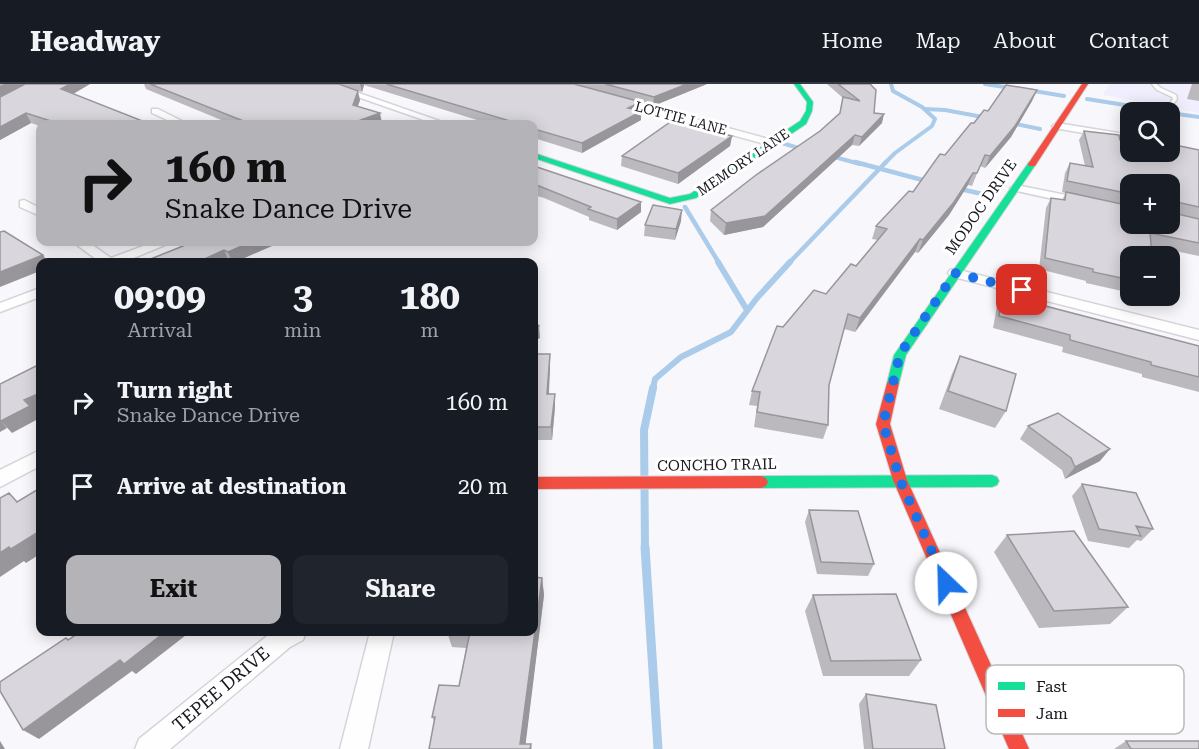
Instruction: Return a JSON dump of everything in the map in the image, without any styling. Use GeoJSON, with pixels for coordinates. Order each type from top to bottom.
{"type":"FeatureCollection","features":[{"type":"Feature","properties":{"kind":"street"},"geometry":{"type":"LineString","coordinates":[[325,84],[431,120]]}},
{"type":"Feature","properties":{"kind":"street","name":"MEMORY LANE"},"geometry":{"type":"LineString","coordinates":[[538,156],[670,201],[693,196],[803,122],[812,106],[811,97],[797,84]]}},
{"type":"Feature","properties":{"kind":"street","name":"MODOC DRIVE"},"geometry":{"type":"LineString","coordinates":[[986,674],[900,480],[883,424],[900,354],[1016,188],[1085,84]]}},
{"type":"Feature","properties":{"kind":"street","name":"LOTTIE LANE"},"geometry":{"type":"LineString","coordinates":[[613,99],[772,143]]}},
{"type":"Feature","properties":{"kind":"street"},"geometry":{"type":"LineString","coordinates":[[155,111],[174,120]]}},
{"type":"Feature","properties":{"kind":"street"},"geometry":{"type":"LineString","coordinates":[[1056,126],[1120,136]]}},
{"type":"Feature","properties":{"kind":"street"},"geometry":{"type":"LineString","coordinates":[[1016,188],[1120,210]]}},
{"type":"Feature","properties":{"kind":"street"},"geometry":{"type":"LineString","coordinates":[[24,204],[36,210]]}},
{"type":"Feature","properties":{"kind":"street"},"geometry":{"type":"LineString","coordinates":[[86,246],[102,258]]}},
{"type":"Feature","properties":{"kind":"street"},"geometry":{"type":"LineString","coordinates":[[123,258],[155,246]]}},
{"type":"Feature","properties":{"kind":"street"},"geometry":{"type":"LineString","coordinates":[[955,273],[1199,335]]}},
{"type":"Feature","properties":{"kind":"street"},"geometry":{"type":"LineString","coordinates":[[0,308],[36,294]]}},
{"type":"Feature","properties":{"kind":"street"},"geometry":{"type":"LineString","coordinates":[[0,479],[36,459]]}},
{"type":"Feature","properties":{"kind":"street","name":"CONCHO TRAIL"},"geometry":{"type":"LineString","coordinates":[[538,483],[992,481]]}},
{"type":"Feature","properties":{"kind":"street","name":"TEPEE DRIVE"},"geometry":{"type":"LineString","coordinates":[[149,749],[287,636]]}},
{"type":"Feature","properties":{"kind":"street"},"geometry":{"type":"LineString","coordinates":[[354,749],[381,636]]}},
{"type":"Feature","properties":{"kind":"street","name":"MODOC DRIVE"},"geometry":{"type":"LineString","coordinates":[[1012,734],[1019,749]]}},
{"type":"Feature","properties":{"kind":"lane"},"geometry":{"type":"LineString","coordinates":[[1154,84],[1174,96],[1175,99],[1172,102]]}},
{"type":"Feature","properties":{"kind":"shaded area"},"geometry":{"type":"Polygon","coordinates":[[[1109,84],[1199,84],[1199,113],[1180,109],[1180,102],[1140,102],[1103,95],[1109,84]]]}},
{"type":"Feature","properties":{"kind":"building"},"geometry":{"type":"Polygon","coordinates":[[[25,84],[70,84],[61,89],[140,120],[48,120],[26,113],[0,127],[0,97],[25,84]]]}},
{"type":"Feature","properties":{"kind":"building"},"geometry":{"type":"Polygon","coordinates":[[[150,84],[339,84],[358,91],[353,105],[380,113],[361,120],[241,120],[150,84]]]}},
{"type":"Feature","properties":{"kind":"building"},"geometry":{"type":"Polygon","coordinates":[[[386,84],[574,84],[641,102],[628,108],[642,111],[582,143],[538,130],[538,120],[507,120],[386,84]]]}},
{"type":"Feature","properties":{"kind":"building"},"geometry":{"type":"Polygon","coordinates":[[[605,84],[687,84],[654,97],[605,84]]]}},
{"type":"Feature","properties":{"kind":"building"},"geometry":{"type":"Polygon","coordinates":[[[838,84],[870,84],[876,90],[874,113],[884,114],[862,137],[855,135],[765,216],[726,223],[711,210],[756,175],[820,131],[840,113],[843,97],[860,101],[838,84]]]}},
{"type":"Feature","properties":{"kind":"building"},"geometry":{"type":"Polygon","coordinates":[[[1006,85],[1037,90],[1015,126],[990,156],[985,155],[977,173],[973,173],[954,202],[923,240],[920,239],[860,318],[848,314],[829,385],[828,425],[757,412],[760,392],[752,391],[777,326],[783,327],[814,290],[826,294],[851,264],[856,266],[887,229],[876,226],[909,191],[913,192],[940,154],[945,155],[971,123],[974,123],[984,110],[988,111],[1006,85]]]}},
{"type":"Feature","properties":{"kind":"building"},"geometry":{"type":"Polygon","coordinates":[[[673,120],[732,136],[678,173],[622,156],[673,120]]]}},
{"type":"Feature","properties":{"kind":"building"},"geometry":{"type":"Polygon","coordinates":[[[1084,131],[1119,135],[1120,162],[1180,162],[1180,146],[1199,150],[1199,207],[1180,203],[1180,174],[1120,174],[1120,192],[1067,181],[1070,163],[1093,167],[1084,131]]]}},
{"type":"Feature","properties":{"kind":"building"},"geometry":{"type":"Polygon","coordinates":[[[538,167],[641,202],[617,219],[588,209],[591,207],[538,186],[538,167]]]}},
{"type":"Feature","properties":{"kind":"building"},"geometry":{"type":"Polygon","coordinates":[[[1066,192],[1120,204],[1120,234],[1150,234],[1151,246],[1120,246],[1120,278],[1045,258],[1051,198],[1065,200],[1066,192]]]}},
{"type":"Feature","properties":{"kind":"building"},"geometry":{"type":"Polygon","coordinates":[[[653,205],[682,210],[676,229],[645,225],[653,205]]]}},
{"type":"Feature","properties":{"kind":"building"},"geometry":{"type":"Polygon","coordinates":[[[1180,215],[1199,219],[1199,243],[1155,234],[1180,234],[1180,215]]]}},
{"type":"Feature","properties":{"kind":"building"},"geometry":{"type":"Polygon","coordinates":[[[4,231],[43,255],[0,272],[0,232],[4,231]]]}},
{"type":"Feature","properties":{"kind":"building"},"geometry":{"type":"Polygon","coordinates":[[[183,246],[242,246],[228,252],[224,250],[207,258],[153,258],[183,246]]]}},
{"type":"Feature","properties":{"kind":"building"},"geometry":{"type":"Polygon","coordinates":[[[1003,295],[1199,346],[1199,377],[1070,340],[1070,335],[999,316],[1003,295]]]}},
{"type":"Feature","properties":{"kind":"building"},"geometry":{"type":"Polygon","coordinates":[[[538,354],[550,354],[547,394],[555,394],[551,427],[538,427],[538,354]]]}},
{"type":"Feature","properties":{"kind":"building"},"geometry":{"type":"Polygon","coordinates":[[[960,356],[1016,374],[1006,411],[948,391],[960,356]]]}},
{"type":"Feature","properties":{"kind":"building"},"geometry":{"type":"Polygon","coordinates":[[[36,366],[36,395],[24,400],[30,406],[1,421],[0,384],[36,366]]]}},
{"type":"Feature","properties":{"kind":"building"},"geometry":{"type":"Polygon","coordinates":[[[1058,413],[1110,449],[1075,467],[1071,458],[1028,426],[1058,413]]]}},
{"type":"Feature","properties":{"kind":"building"},"geometry":{"type":"Polygon","coordinates":[[[1082,484],[1136,493],[1153,529],[1136,526],[1141,536],[1099,529],[1082,484]]]}},
{"type":"Feature","properties":{"kind":"building"},"geometry":{"type":"Polygon","coordinates":[[[36,490],[36,533],[0,553],[0,498],[9,493],[17,502],[36,490]]]}},
{"type":"Feature","properties":{"kind":"building"},"geometry":{"type":"Polygon","coordinates":[[[809,510],[858,511],[874,564],[821,562],[809,510]]]}},
{"type":"Feature","properties":{"kind":"building"},"geometry":{"type":"Polygon","coordinates":[[[1074,531],[1128,607],[1054,611],[1007,535],[1074,531]]]}},
{"type":"Feature","properties":{"kind":"building"},"geometry":{"type":"Polygon","coordinates":[[[538,578],[542,578],[538,608],[538,578]]]}},
{"type":"Feature","properties":{"kind":"building"},"geometry":{"type":"Polygon","coordinates":[[[896,594],[921,660],[831,661],[813,595],[896,594]]]}},
{"type":"Feature","properties":{"kind":"building"},"geometry":{"type":"Polygon","coordinates":[[[74,636],[160,636],[124,664],[120,660],[23,730],[0,691],[0,682],[66,638],[68,640],[74,636]]]}},
{"type":"Feature","properties":{"kind":"building"},"geometry":{"type":"Polygon","coordinates":[[[469,636],[534,636],[520,744],[531,744],[530,749],[429,749],[435,717],[432,717],[439,685],[459,686],[469,636]]]}},
{"type":"Feature","properties":{"kind":"building"},"geometry":{"type":"Polygon","coordinates":[[[866,694],[936,705],[945,749],[873,749],[866,694]]]}},
{"type":"Feature","properties":{"kind":"building"},"geometry":{"type":"Polygon","coordinates":[[[1126,741],[1199,741],[1199,749],[1131,749],[1126,741]]]}},
{"type":"Feature","properties":{"kind":"waterway"},"geometry":{"type":"LineString","coordinates":[[886,162],[932,126],[935,119],[922,107],[893,91],[891,84]]}},
{"type":"Feature","properties":{"kind":"waterway"},"geometry":{"type":"LineString","coordinates":[[985,84],[1011,88]]}},
{"type":"Feature","properties":{"kind":"waterway"},"geometry":{"type":"LineString","coordinates":[[1028,90],[1064,96]]}},
{"type":"Feature","properties":{"kind":"waterway"},"geometry":{"type":"LineString","coordinates":[[1087,99],[1120,104]]}},
{"type":"Feature","properties":{"kind":"waterway"},"geometry":{"type":"LineString","coordinates":[[925,109],[945,110],[988,118]]}},
{"type":"Feature","properties":{"kind":"waterway"},"geometry":{"type":"LineString","coordinates":[[1180,114],[1199,117]]}},
{"type":"Feature","properties":{"kind":"waterway"},"geometry":{"type":"LineString","coordinates":[[1011,123],[1040,129]]}},
{"type":"Feature","properties":{"kind":"waterway"},"geometry":{"type":"LineString","coordinates":[[782,143],[805,150]]}},
{"type":"Feature","properties":{"kind":"waterway"},"geometry":{"type":"LineString","coordinates":[[831,156],[860,164]]}},
{"type":"Feature","properties":{"kind":"waterway"},"geometry":{"type":"LineString","coordinates":[[855,162],[880,169]]}},
{"type":"Feature","properties":{"kind":"waterway"},"geometry":{"type":"LineString","coordinates":[[880,169],[886,162]]}},
{"type":"Feature","properties":{"kind":"waterway"},"geometry":{"type":"LineString","coordinates":[[789,263],[880,169]]}},
{"type":"Feature","properties":{"kind":"waterway"},"geometry":{"type":"LineString","coordinates":[[880,169],[930,182]]}},
{"type":"Feature","properties":{"kind":"waterway"},"geometry":{"type":"LineString","coordinates":[[956,188],[991,196]]}},
{"type":"Feature","properties":{"kind":"waterway"},"geometry":{"type":"LineString","coordinates":[[685,207],[719,263]]}},
{"type":"Feature","properties":{"kind":"waterway"},"geometry":{"type":"LineString","coordinates":[[718,262],[747,310]]}},
{"type":"Feature","properties":{"kind":"waterway"},"geometry":{"type":"LineString","coordinates":[[653,389],[655,379],[681,357],[731,332],[757,298],[790,262]]}},
{"type":"Feature","properties":{"kind":"waterway"},"geometry":{"type":"LineString","coordinates":[[645,549],[644,430],[653,388]]}},
{"type":"Feature","properties":{"kind":"waterway"},"geometry":{"type":"LineString","coordinates":[[645,547],[658,749]]}},
{"type":"Feature","properties":{"kind":"traffic: fast"},"geometry":{"type":"LineString","coordinates":[[538,156],[670,201],[693,196],[803,122],[809,111],[810,102],[797,84]]}},
{"type":"Feature","properties":{"kind":"traffic: fast"},"geometry":{"type":"LineString","coordinates":[[893,383],[900,355],[1032,164]]}},
{"type":"Feature","properties":{"kind":"traffic: fast"},"geometry":{"type":"LineString","coordinates":[[761,482],[992,481]]}},
{"type":"Feature","properties":{"kind":"traffic: jam"},"geometry":{"type":"LineString","coordinates":[[1032,164],[1085,84]]}},
{"type":"Feature","properties":{"kind":"traffic: jam"},"geometry":{"type":"LineString","coordinates":[[893,383],[883,424],[900,480],[986,674]]}},
{"type":"Feature","properties":{"kind":"traffic: jam"},"geometry":{"type":"LineString","coordinates":[[538,483],[761,482]]}},
{"type":"Feature","properties":{"kind":"traffic: jam"},"geometry":{"type":"LineString","coordinates":[[1012,734],[1019,749]]}},
{"type":"Feature","properties":{"kind":"route"},"geometry":{"type":"LineString","coordinates":[[946,583],[900,480],[883,424],[900,354],[955,273],[1022,290]]}}]}
